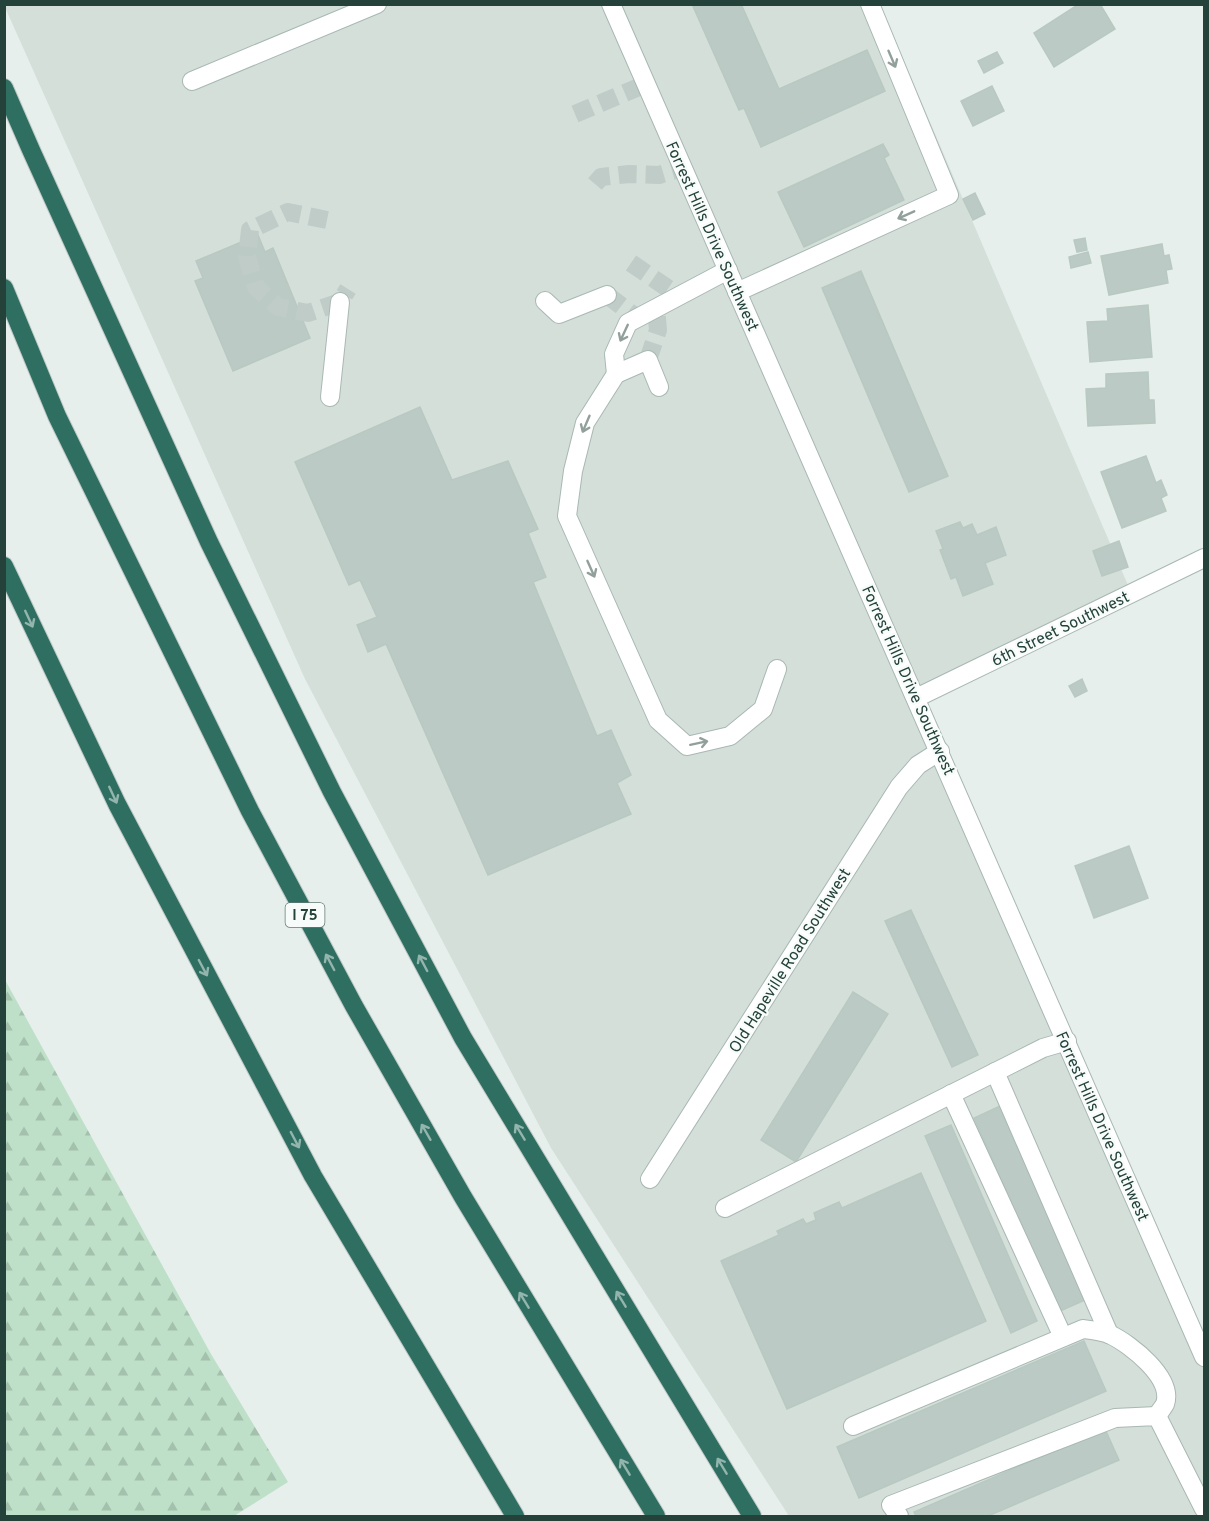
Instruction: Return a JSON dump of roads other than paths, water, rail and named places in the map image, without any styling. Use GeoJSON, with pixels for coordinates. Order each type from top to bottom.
{"type":"FeatureCollection","features":[{"type":"Feature","properties":{"kind":"highway"},"geometry":{"type":"LineString","coordinates":[[4,88],[204,531],[332,792],[464,1038],[752,1516]]}},
{"type":"Feature","properties":{"kind":"highway","name":"I 75"},"geometry":{"type":"LineString","coordinates":[[4,288],[57,416],[255,822],[354,1006],[463,1197],[656,1516]]}},
{"type":"Feature","properties":{"kind":"highway"},"geometry":{"type":"LineString","coordinates":[[4,566],[117,804],[313,1176],[515,1516]]}},
{"type":"Feature","properties":{"kind":"street"},"geometry":{"type":"LineString","coordinates":[[192,81],[377,4]]}},
{"type":"Feature","properties":{"kind":"street","name":"Forrest Hills Drive Southwest"},"geometry":{"type":"LineString","coordinates":[[611,4],[1204,1357]]}},
{"type":"Feature","properties":{"kind":"street"},"geometry":{"type":"LineString","coordinates":[[737,292],[949,195],[870,4]]}},
{"type":"Feature","properties":{"kind":"street"},"geometry":{"type":"LineString","coordinates":[[616,374],[614,354],[628,323],[728,270]]}},
{"type":"Feature","properties":{"kind":"street"},"geometry":{"type":"LineString","coordinates":[[545,301],[559,314],[607,295]]}},
{"type":"Feature","properties":{"kind":"street"},"geometry":{"type":"LineString","coordinates":[[330,397],[340,302]]}},
{"type":"Feature","properties":{"kind":"street"},"geometry":{"type":"LineString","coordinates":[[659,387],[648,360],[616,374],[585,423],[573,471],[567,516],[658,720],[687,746],[730,736],[763,709],[777,669]]}},
{"type":"Feature","properties":{"kind":"street","name":"6th Street Southwest"},"geometry":{"type":"LineString","coordinates":[[916,698],[1204,558]]}},
{"type":"Feature","properties":{"kind":"street","name":"Old Hapeville Road Southwest"},"geometry":{"type":"LineString","coordinates":[[650,1179],[899,786],[918,765],[940,751]]}},
{"type":"Feature","properties":{"kind":"street"},"geometry":{"type":"LineString","coordinates":[[725,1208],[1043,1048],[1067,1041]]}},
{"type":"Feature","properties":{"kind":"street"},"geometry":{"type":"LineString","coordinates":[[995,1072],[1109,1334]]}},
{"type":"Feature","properties":{"kind":"street"},"geometry":{"type":"LineString","coordinates":[[951,1094],[1063,1337]]}},
{"type":"Feature","properties":{"kind":"street"},"geometry":{"type":"LineString","coordinates":[[853,1426],[1083,1329],[1109,1334],[1135,1349],[1158,1375],[1166,1402],[1157,1416]]}},
{"type":"Feature","properties":{"kind":"street"},"geometry":{"type":"LineString","coordinates":[[1157,1416],[1204,1509]]}},
{"type":"Feature","properties":{"kind":"street"},"geometry":{"type":"LineString","coordinates":[[898,1516],[891,1505],[1116,1418],[1157,1416]]}},
{"type":"Feature","properties":{"kind":"tunnel"},"geometry":{"type":"LineString","coordinates":[[575,114],[646,84]]}},
{"type":"Feature","properties":{"kind":"tunnel"},"geometry":{"type":"LineString","coordinates":[[595,184],[601,177],[629,174],[659,175],[683,168]]}},
{"type":"Feature","properties":{"kind":"tunnel"},"geometry":{"type":"LineString","coordinates":[[327,220],[288,212],[250,230],[247,257],[256,287],[278,307],[308,313],[340,302],[348,289]]}},
{"type":"Feature","properties":{"kind":"tunnel"},"geometry":{"type":"LineString","coordinates":[[631,263],[679,296]]}},
{"type":"Feature","properties":{"kind":"tunnel"},"geometry":{"type":"LineString","coordinates":[[607,295],[637,318]]}},
{"type":"Feature","properties":{"kind":"tunnel"},"geometry":{"type":"LineString","coordinates":[[648,360],[658,330],[656,308]]}}]}
